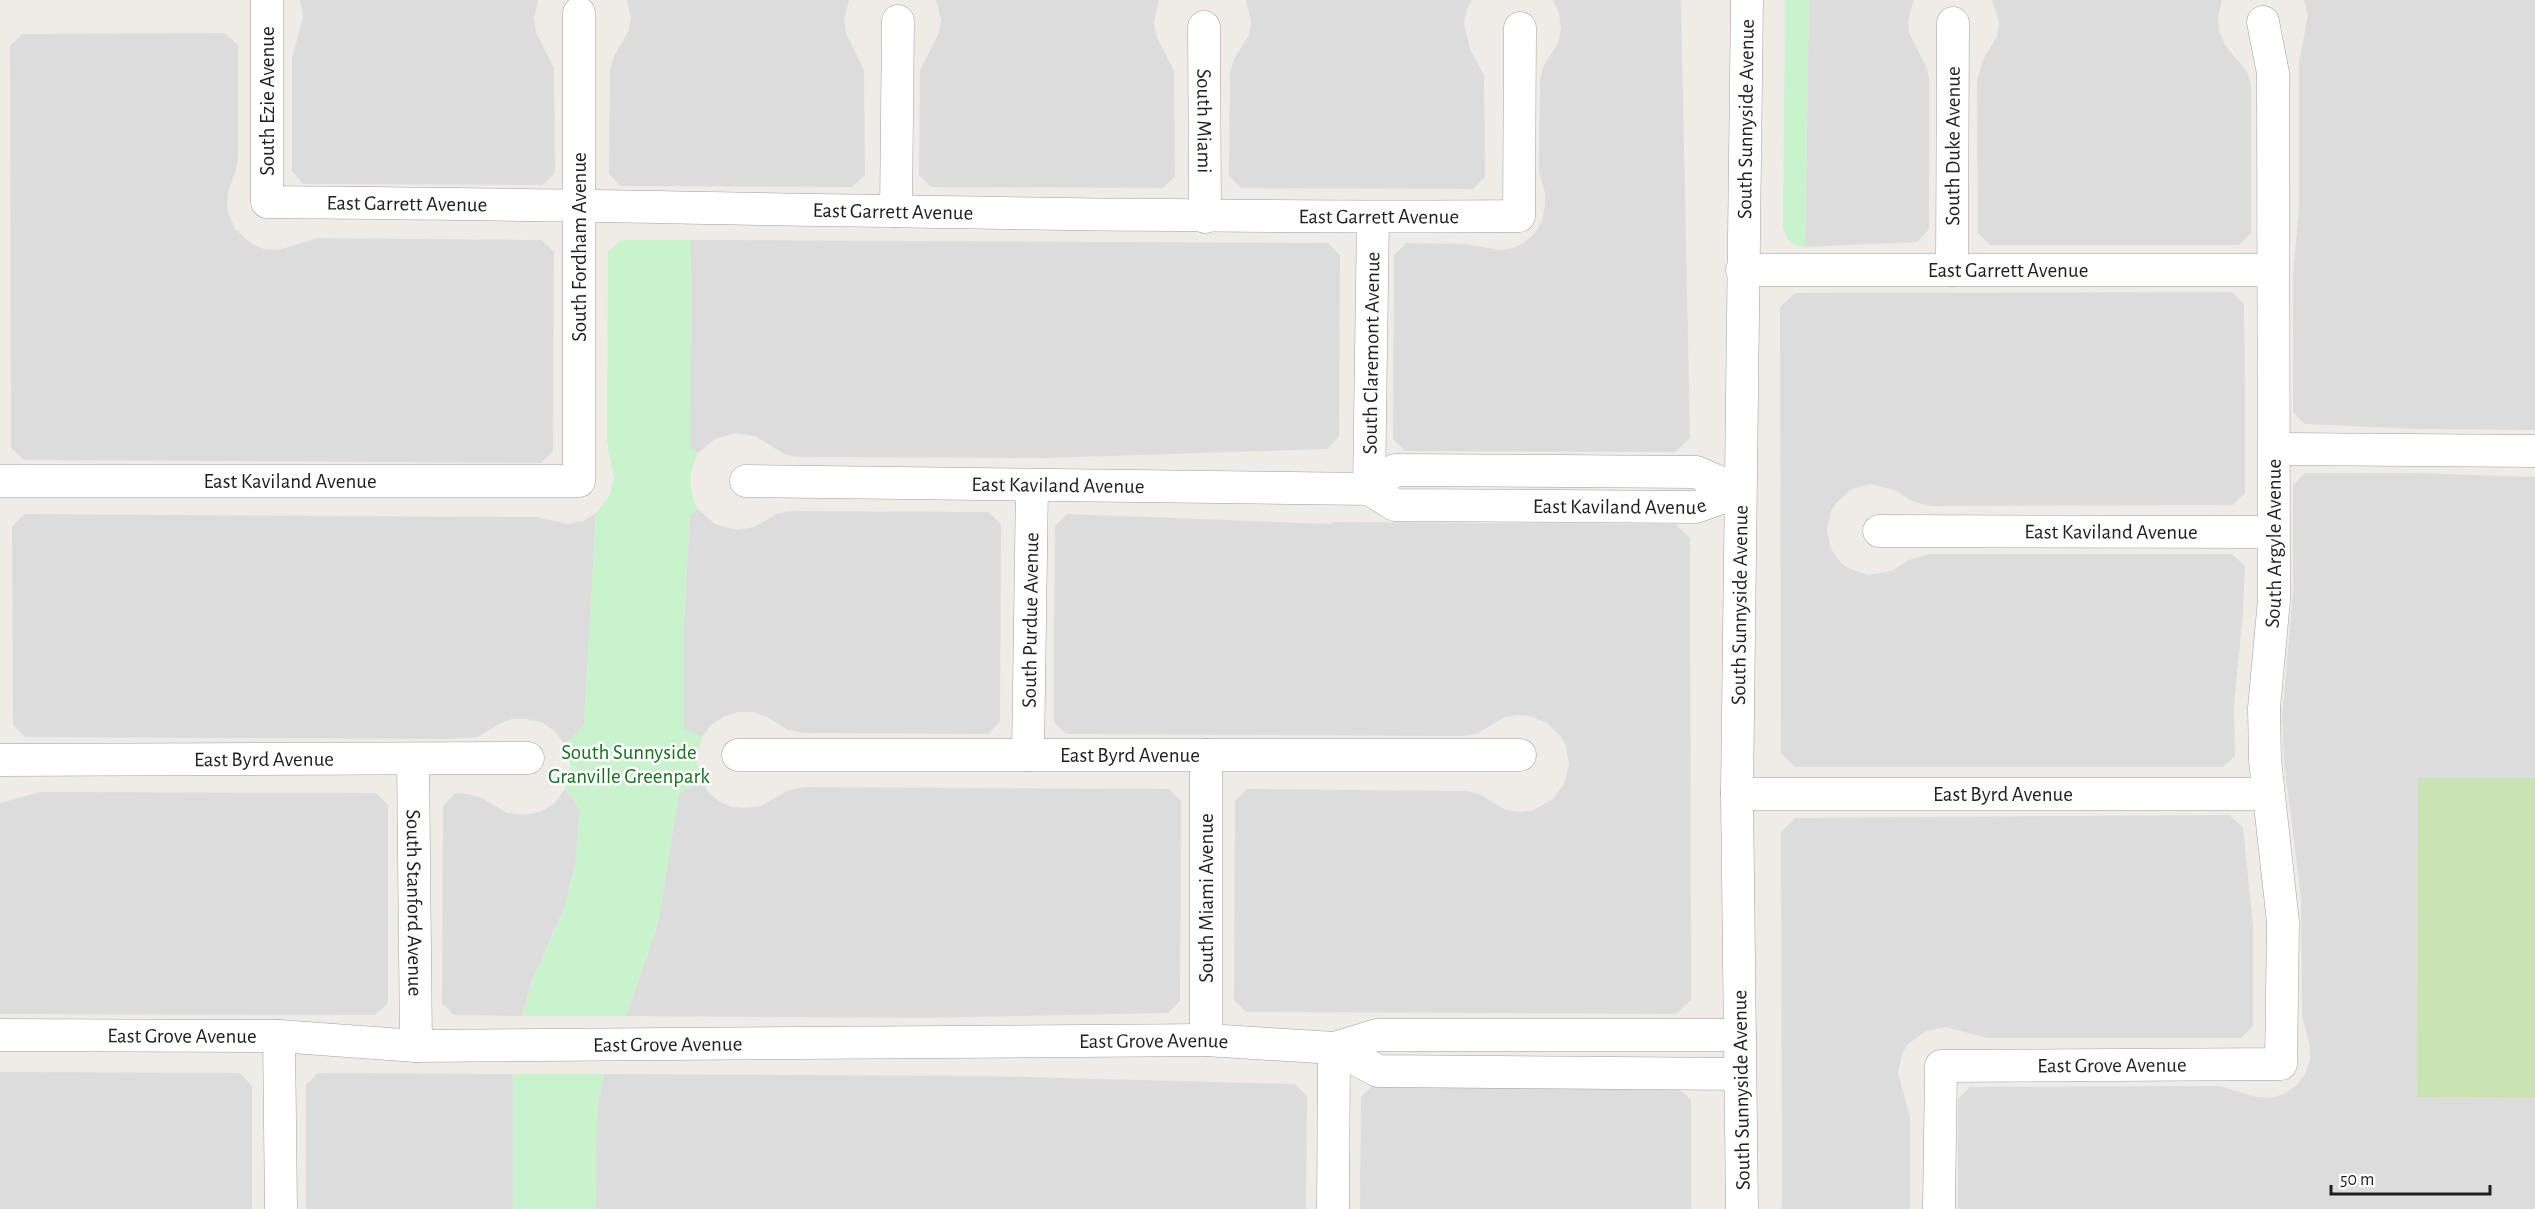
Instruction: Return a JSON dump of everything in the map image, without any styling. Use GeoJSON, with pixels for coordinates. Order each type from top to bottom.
{"type":"FeatureCollection","features":[{"type":"Feature","properties":{"kind":"street","name":"South Ezie Avenue"},"geometry":{"type":"LineString","coordinates":[[267,0],[267,202]]}},
{"type":"Feature","properties":{"kind":"street","name":"South Sunnyside Avenue"},"geometry":{"type":"LineString","coordinates":[[1742,1209],[1737,794],[1747,0]]}},
{"type":"Feature","properties":{"kind":"street","name":"South Fordham Avenue"},"geometry":{"type":"LineString","coordinates":[[579,13],[579,481]]}},
{"type":"Feature","properties":{"kind":"street"},"geometry":{"type":"LineString","coordinates":[[896,211],[898,21]]}},
{"type":"Feature","properties":{"kind":"street","name":"South Argyle Avenue"},"geometry":{"type":"LineString","coordinates":[[2263,21],[2273,73],[2274,449],[2274,600],[2264,708],[2268,794],[2283,922],[2281,1064]]}},
{"type":"Feature","properties":{"kind":"street","name":"South Duke Avenue"},"geometry":{"type":"LineString","coordinates":[[1952,270],[1953,23]]}},
{"type":"Feature","properties":{"kind":"street","name":"South Miami"},"geometry":{"type":"LineString","coordinates":[[1204,27],[1205,217]]}},
{"type":"Feature","properties":{"kind":"street","name":"East Garrett Avenue"},"geometry":{"type":"LineString","coordinates":[[267,202],[579,204],[1205,217],[1519,216],[1520,28]]}},
{"type":"Feature","properties":{"kind":"street","name":"South Claremont Avenue"},"geometry":{"type":"LineString","coordinates":[[1369,489],[1373,217]]}},
{"type":"Feature","properties":{"kind":"street","name":"East Garrett Avenue"},"geometry":{"type":"LineString","coordinates":[[1742,270],[2272,270]]}},
{"type":"Feature","properties":{"kind":"street"},"geometry":{"type":"LineString","coordinates":[[2274,449],[2535,451]]}},
{"type":"Feature","properties":{"kind":"street","name":"East Kaviland Avenue"},"geometry":{"type":"LineString","coordinates":[[0,481],[579,481]]}},
{"type":"Feature","properties":{"kind":"street","name":"East Kaviland Avenue"},"geometry":{"type":"LineString","coordinates":[[746,481],[1369,489],[1395,505],[1696,507],[1740,491]]}},
{"type":"Feature","properties":{"kind":"street","name":"South Purdue Avenue"},"geometry":{"type":"LineString","coordinates":[[1028,755],[1032,486]]}},
{"type":"Feature","properties":{"kind":"street","name":"East Kaviland Avenue"},"geometry":{"type":"LineString","coordinates":[[1879,531],[2273,532]]}},
{"type":"Feature","properties":{"kind":"street","name":"East Byrd Avenue"},"geometry":{"type":"LineString","coordinates":[[738,755],[1520,755]]}},
{"type":"Feature","properties":{"kind":"street","name":"South Miami Avenue"},"geometry":{"type":"LineString","coordinates":[[1206,755],[1206,1040]]}},
{"type":"Feature","properties":{"kind":"street","name":"East Byrd Avenue"},"geometry":{"type":"LineString","coordinates":[[0,760],[528,758]]}},
{"type":"Feature","properties":{"kind":"street","name":"South Stanford Avenue"},"geometry":{"type":"LineString","coordinates":[[413,759],[416,1046]]}},
{"type":"Feature","properties":{"kind":"street","name":"East Byrd Avenue"},"geometry":{"type":"LineString","coordinates":[[1737,794],[2268,794]]}},
{"type":"Feature","properties":{"kind":"street","name":"East Grove Avenue"},"geometry":{"type":"LineString","coordinates":[[0,1035],[279,1036],[416,1046],[1206,1040],[1334,1048],[1377,1035],[1740,1035]]}},
{"type":"Feature","properties":{"kind":"street"},"geometry":{"type":"LineString","coordinates":[[279,1036],[281,1209]]}},
{"type":"Feature","properties":{"kind":"street"},"geometry":{"type":"LineString","coordinates":[[1333,1209],[1334,1048]]}},
{"type":"Feature","properties":{"kind":"street","name":"East Grove Avenue"},"geometry":{"type":"LineString","coordinates":[[1334,1048],[1378,1071],[1740,1074]]}},
{"type":"Feature","properties":{"kind":"street","name":"East Grove Avenue"},"geometry":{"type":"LineString","coordinates":[[1939,1209],[1941,1066],[2281,1064]]}},
{"type":"Feature","properties":{"kind":"shaded area"},"geometry":{"type":"Polygon","coordinates":[[[300,0],[538,0],[534,18],[536,32],[554,68],[555,173],[542,185],[303,184],[292,171],[292,58],[303,17],[300,0]]]}},
{"type":"Feature","properties":{"kind":"shaded area"},"geometry":{"type":"Polygon","coordinates":[[[627,0],[849,0],[844,19],[846,33],[864,70],[865,175],[852,187],[621,186],[609,174],[610,69],[614,56],[628,32],[631,19],[627,0]]]}},
{"type":"Feature","properties":{"kind":"shaded area"},"geometry":{"type":"Polygon","coordinates":[[[936,0],[1159,0],[1154,21],[1156,35],[1174,71],[1175,176],[1163,188],[931,187],[919,175],[920,70],[939,33],[941,20],[936,0]]]}},
{"type":"Feature","properties":{"kind":"shaded area"},"geometry":{"type":"Polygon","coordinates":[[[1246,0],[1472,0],[1466,11],[1464,24],[1470,49],[1484,75],[1485,177],[1473,189],[1241,188],[1229,176],[1230,72],[1234,59],[1249,35],[1251,22],[1246,0]]]}},
{"type":"Feature","properties":{"kind":"shaded area"},"geometry":{"type":"Polygon","coordinates":[[[1553,0],[1681,0],[1690,438],[1675,452],[1405,451],[1393,439],[1394,255],[1406,243],[1467,244],[1499,250],[1513,248],[1525,242],[1536,232],[1545,206],[1545,193],[1539,171],[1540,79],[1543,67],[1558,43],[1561,28],[1559,13],[1553,0]]]}},
{"type":"Feature","properties":{"kind":"shaded area"},"geometry":{"type":"Polygon","coordinates":[[[1809,0],[1914,0],[1908,20],[1909,33],[1927,68],[1929,79],[1929,229],[1917,242],[1805,247],[1809,0]]]}},
{"type":"Feature","properties":{"kind":"shaded area"},"geometry":{"type":"Polygon","coordinates":[[[1992,0],[2222,0],[2218,16],[2219,31],[2225,45],[2247,72],[2251,85],[2251,233],[2239,245],[1990,245],[1978,233],[1977,80],[1983,60],[1997,36],[1999,22],[1992,0]]]}},
{"type":"Feature","properties":{"kind":"shaded area"},"geometry":{"type":"Polygon","coordinates":[[[2304,0],[2535,0],[2535,430],[2415,429],[2305,424],[2293,412],[2293,274],[2299,207],[2299,62],[2308,15],[2304,0]]]}},
{"type":"Feature","properties":{"kind":"shaded area"},"geometry":{"type":"Polygon","coordinates":[[[225,33],[238,45],[238,157],[228,192],[227,209],[235,229],[252,244],[264,249],[278,250],[318,238],[542,240],[554,252],[553,451],[541,463],[24,460],[11,448],[10,46],[22,34],[225,33]]]}},
{"type":"Feature","properties":{"kind":"shaded area"},"geometry":{"type":"Polygon","coordinates":[[[691,240],[1328,243],[1340,255],[1339,436],[1327,449],[1048,458],[800,457],[784,454],[755,436],[736,433],[715,439],[698,453],[690,447],[691,240]]]}},
{"type":"Feature","properties":{"kind":"shaded area"},"geometry":{"type":"Polygon","coordinates":[[[2232,292],[2244,304],[2245,399],[2245,493],[2233,505],[1931,506],[1914,502],[1894,490],[1871,484],[1852,489],[1837,502],[1831,511],[1827,530],[1831,549],[1842,564],[1868,575],[1892,571],[1909,560],[1930,554],[2232,554],[2245,566],[2234,705],[2235,756],[2223,767],[1795,767],[1781,753],[1780,307],[1795,293],[2232,292]]]}},
{"type":"Feature","properties":{"kind":"shaded area"},"geometry":{"type":"Polygon","coordinates":[[[2305,473],[2416,473],[2535,477],[2535,778],[2418,778],[2417,1097],[2535,1098],[2535,1209],[1958,1209],[1958,1099],[1970,1087],[2220,1086],[2256,1097],[2271,1098],[2284,1094],[2297,1085],[2305,1074],[2310,1061],[2310,1046],[2302,1016],[2301,898],[2284,762],[2282,717],[2293,592],[2293,485],[2305,473]]]}},
{"type":"Feature","properties":{"kind":"shaded area"},"geometry":{"type":"Polygon","coordinates":[[[698,509],[715,524],[737,530],[754,527],[777,514],[792,511],[988,512],[1001,524],[1000,722],[988,734],[804,733],[788,730],[767,717],[753,712],[738,712],[723,717],[711,725],[702,737],[684,729],[684,620],[690,515],[698,509]]]}},
{"type":"Feature","properties":{"kind":"shaded area"},"geometry":{"type":"Polygon","coordinates":[[[596,513],[584,725],[565,745],[556,732],[543,723],[527,719],[512,719],[477,737],[449,739],[25,737],[13,725],[12,527],[24,514],[536,517],[568,524],[583,521],[596,513]]]}},
{"type":"Feature","properties":{"kind":"shaded area"},"geometry":{"type":"Polygon","coordinates":[[[1067,514],[1331,524],[1331,522],[1675,524],[1690,538],[1691,1000],[1676,1014],[1246,1012],[1234,1000],[1235,801],[1247,789],[1469,791],[1481,795],[1504,809],[1518,812],[1531,811],[1552,800],[1564,784],[1569,765],[1566,746],[1561,737],[1547,723],[1529,716],[1517,715],[1505,717],[1476,734],[1463,736],[1066,734],[1054,722],[1054,622],[1055,526],[1067,514]]]}},
{"type":"Feature","properties":{"kind":"shaded area"},"geometry":{"type":"Polygon","coordinates":[[[702,782],[709,793],[719,801],[732,807],[745,808],[761,806],[787,791],[804,787],[1169,789],[1181,801],[1180,1001],[1168,1013],[923,1018],[626,1016],[658,923],[679,793],[702,782]]]}},
{"type":"Feature","properties":{"kind":"shaded area"},"geometry":{"type":"Polygon","coordinates":[[[565,789],[580,809],[576,861],[565,906],[532,981],[522,1016],[454,1015],[442,1003],[443,806],[455,793],[468,794],[482,798],[507,813],[524,815],[540,812],[555,803],[565,789]]]}},
{"type":"Feature","properties":{"kind":"shaded area"},"geometry":{"type":"Polygon","coordinates":[[[40,792],[376,793],[388,805],[388,1003],[375,1015],[0,1014],[0,803],[40,792]]]}},
{"type":"Feature","properties":{"kind":"shaded area"},"geometry":{"type":"Polygon","coordinates":[[[2229,815],[2243,827],[2253,926],[2253,1026],[2241,1038],[1987,1038],[1946,1027],[1926,1031],[1908,1044],[1902,1054],[1898,1073],[1910,1117],[1910,1209],[1782,1209],[1781,832],[1795,818],[2229,815]]]}},
{"type":"Feature","properties":{"kind":"shaded area"},"geometry":{"type":"Polygon","coordinates":[[[0,1072],[240,1073],[252,1086],[252,1209],[0,1209],[0,1072]]]}},
{"type":"Feature","properties":{"kind":"shaded area"},"geometry":{"type":"Polygon","coordinates":[[[318,1073],[513,1074],[513,1209],[306,1209],[306,1085],[318,1073]]]}},
{"type":"Feature","properties":{"kind":"shaded area"},"geometry":{"type":"Polygon","coordinates":[[[604,1074],[987,1076],[1295,1084],[1307,1096],[1306,1209],[596,1209],[596,1114],[604,1074]]]}},
{"type":"Feature","properties":{"kind":"shaded area"},"geometry":{"type":"Polygon","coordinates":[[[1373,1085],[1676,1086],[1691,1100],[1691,1209],[1360,1209],[1361,1097],[1373,1085]]]}},
{"type":"Feature","properties":{"kind":"green space"},"geometry":{"type":"Polygon","coordinates":[[[1785,0],[1809,0],[1805,247],[1790,241],[1783,227],[1785,0]]]}},
{"type":"Feature","properties":{"kind":"green space","name":"South Sunnyside Granville Greenpark"},"geometry":{"type":"Polygon","coordinates":[[[621,240],[691,240],[690,447],[698,453],[692,467],[690,481],[692,495],[698,509],[690,515],[684,620],[684,729],[702,737],[696,759],[702,782],[679,793],[658,923],[626,1016],[522,1016],[534,977],[561,916],[575,866],[580,809],[565,789],[571,767],[565,745],[584,725],[596,513],[609,497],[614,479],[607,442],[608,252],[621,240]]]}},
{"type":"Feature","properties":{"kind":"green space"},"geometry":{"type":"Polygon","coordinates":[[[2418,778],[2535,778],[2535,1098],[2417,1097],[2418,778]]]}},
{"type":"Feature","properties":{"kind":"green space"},"geometry":{"type":"Polygon","coordinates":[[[513,1074],[604,1074],[597,1111],[596,1209],[513,1209],[513,1074]]]}}]}
